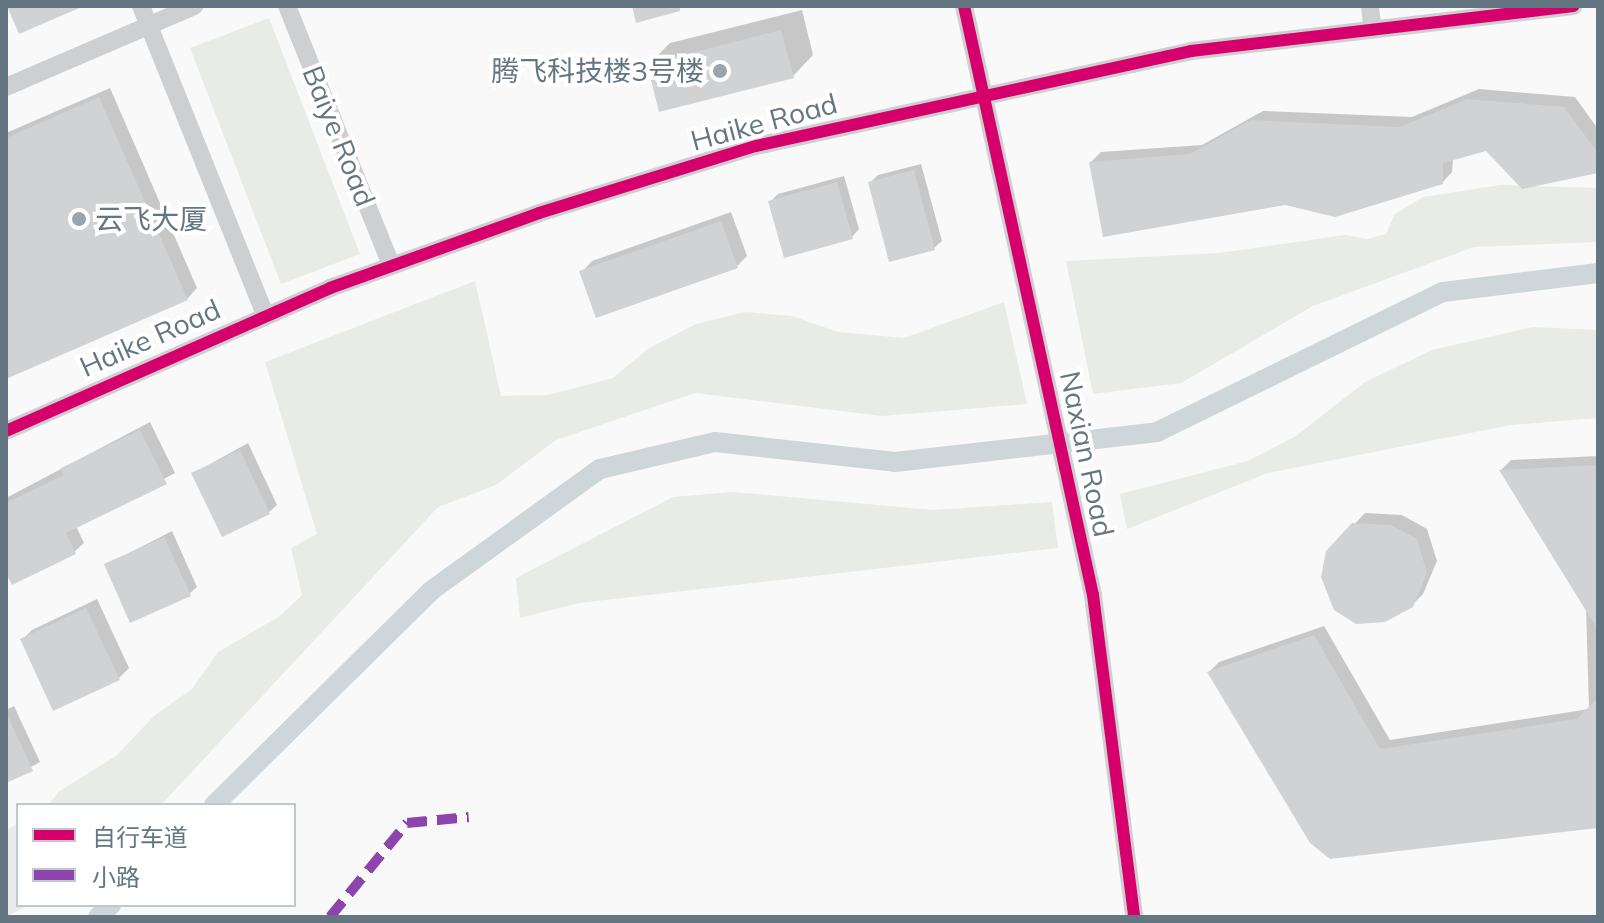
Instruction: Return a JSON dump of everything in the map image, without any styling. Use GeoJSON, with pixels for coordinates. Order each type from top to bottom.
{"type":"FeatureCollection","features":[{"type":"Feature","properties":{"kind":"street"},"geometry":{"type":"LineString","coordinates":[[141,6],[265,315]]}},
{"type":"Feature","properties":{"kind":"street"},"geometry":{"type":"LineString","coordinates":[[6,87],[194,6]]}},
{"type":"Feature","properties":{"kind":"street","name":"Baiye Road"},"geometry":{"type":"LineString","coordinates":[[287,6],[391,265]]}},
{"type":"Feature","properties":{"kind":"street","name":"Naxian Road"},"geometry":{"type":"LineString","coordinates":[[964,6],[1075,510],[1104,669],[1134,917]]}},
{"type":"Feature","properties":{"kind":"street"},"geometry":{"type":"LineString","coordinates":[[1370,6],[1372,26]]}},
{"type":"Feature","properties":{"kind":"street","name":"Haike Road"},"geometry":{"type":"LineString","coordinates":[[6,431],[265,315],[391,265],[539,213],[756,146],[983,93],[1191,51],[1372,26],[1573,6]]}},
{"type":"Feature","properties":{"kind":"shaded area"},"geometry":{"type":"Polygon","coordinates":[[[269,18],[360,254],[281,284],[190,48],[269,18]]]}},
{"type":"Feature","properties":{"kind":"shaded area"},"geometry":{"type":"Polygon","coordinates":[[[1501,185],[1598,188],[1598,242],[1474,247],[1313,306],[1181,383],[1093,394],[1066,261],[1219,253],[1345,235],[1367,239],[1386,234],[1395,214],[1423,197],[1501,185]]]}},
{"type":"Feature","properties":{"kind":"shaded area"},"geometry":{"type":"Polygon","coordinates":[[[475,281],[501,396],[548,395],[613,378],[649,348],[696,324],[745,312],[792,316],[838,332],[904,338],[1004,302],[1027,404],[882,416],[695,393],[556,440],[496,485],[438,507],[163,803],[50,803],[58,792],[116,756],[155,715],[192,689],[218,652],[280,616],[302,595],[291,548],[317,534],[265,362],[475,281]]]}},
{"type":"Feature","properties":{"kind":"shaded area"},"geometry":{"type":"Polygon","coordinates":[[[1533,327],[1598,330],[1598,418],[1511,425],[1268,473],[1127,529],[1120,494],[1248,461],[1296,436],[1365,382],[1432,350],[1533,327]]]}},
{"type":"Feature","properties":{"kind":"shaded area"},"geometry":{"type":"Polygon","coordinates":[[[733,492],[933,510],[1052,502],[1058,548],[579,603],[520,618],[516,578],[673,497],[733,492]]]}},
{"type":"Feature","properties":{"kind":"shaded area"},"geometry":{"type":"Polygon","coordinates":[[[16,825],[16,907],[24,907],[6,917],[6,830],[16,825]]]}},
{"type":"Feature","properties":{"kind":"building"},"geometry":{"type":"Polygon","coordinates":[[[7,6],[84,6],[19,34],[7,6]]]}},
{"type":"Feature","properties":{"kind":"building"},"geometry":{"type":"Polygon","coordinates":[[[632,6],[680,6],[680,11],[636,23],[632,6]]]}},
{"type":"Feature","properties":{"kind":"building","name":"腾飞科技楼3号楼"},"geometry":{"type":"Polygon","coordinates":[[[781,30],[794,78],[659,112],[647,64],[781,30]]]}},
{"type":"Feature","properties":{"kind":"building","name":"云飞大厦"},"geometry":{"type":"Polygon","coordinates":[[[99,97],[188,300],[6,379],[6,138],[99,97]]]}},
{"type":"Feature","properties":{"kind":"building"},"geometry":{"type":"Polygon","coordinates":[[[1467,99],[1564,107],[1598,153],[1598,173],[1522,189],[1486,151],[1443,163],[1443,184],[1335,217],[1285,205],[1103,237],[1089,162],[1190,154],[1251,120],[1400,127],[1467,99]]]}},
{"type":"Feature","properties":{"kind":"building"},"geometry":{"type":"Polygon","coordinates":[[[914,170],[935,250],[889,262],[868,182],[914,170]]]}},
{"type":"Feature","properties":{"kind":"building"},"geometry":{"type":"Polygon","coordinates":[[[837,182],[853,239],[784,258],[768,201],[837,182]]]}},
{"type":"Feature","properties":{"kind":"building"},"geometry":{"type":"Polygon","coordinates":[[[721,221],[738,268],[596,318],[579,271],[721,221]]]}},
{"type":"Feature","properties":{"kind":"building"},"geometry":{"type":"Polygon","coordinates":[[[140,430],[167,484],[66,533],[76,554],[12,585],[6,573],[6,503],[64,475],[61,468],[140,430]]]}},
{"type":"Feature","properties":{"kind":"building"},"geometry":{"type":"Polygon","coordinates":[[[240,450],[270,514],[222,537],[191,473],[240,450]]]}},
{"type":"Feature","properties":{"kind":"building"},"geometry":{"type":"Polygon","coordinates":[[[1598,465],[1598,630],[1499,470],[1598,465]]]}},
{"type":"Feature","properties":{"kind":"building"},"geometry":{"type":"Polygon","coordinates":[[[1352,523],[1391,525],[1417,539],[1427,573],[1413,607],[1385,622],[1356,624],[1334,610],[1321,577],[1326,551],[1352,523]]]}},
{"type":"Feature","properties":{"kind":"building"},"geometry":{"type":"Polygon","coordinates":[[[164,537],[191,596],[130,623],[104,564],[164,537]]]}},
{"type":"Feature","properties":{"kind":"building"},"geometry":{"type":"Polygon","coordinates":[[[86,608],[120,680],[53,711],[20,639],[86,608]]]}},
{"type":"Feature","properties":{"kind":"building"},"geometry":{"type":"Polygon","coordinates":[[[1314,635],[1380,749],[1577,719],[1598,697],[1598,828],[1330,859],[1310,843],[1207,672],[1314,635]]]}},
{"type":"Feature","properties":{"kind":"building"},"geometry":{"type":"Polygon","coordinates":[[[6,712],[33,771],[6,783],[6,712]]]}},
{"type":"Feature","properties":{"kind":"waterway"},"geometry":{"type":"LineString","coordinates":[[216,803],[432,590],[600,469],[715,442],[895,462],[1157,432],[1443,292],[1598,273]]}},
{"type":"Feature","properties":{"kind":"waterway"},"geometry":{"type":"LineString","coordinates":[[98,917],[109,907]]}},
{"type":"Feature","properties":{"kind":"marked path"},"geometry":{"type":"LineString","coordinates":[[330,917],[407,823],[469,817]]}},
{"type":"Feature","properties":{"kind":"cycle path"},"geometry":{"type":"LineString","coordinates":[[964,6],[1093,595],[1134,917]]}},
{"type":"Feature","properties":{"kind":"cycle path"},"geometry":{"type":"LineString","coordinates":[[6,431],[330,288],[539,213],[756,146],[1191,51],[1573,6]]}},
{"type":"Feature","properties":{"kind":"place","name":"腾飞科技楼3号楼"},"geometry":{"type":"Point","coordinates":[720,71]}},
{"type":"Feature","properties":{"kind":"place","name":"云飞大厦"},"geometry":{"type":"Point","coordinates":[79,219]}}]}
